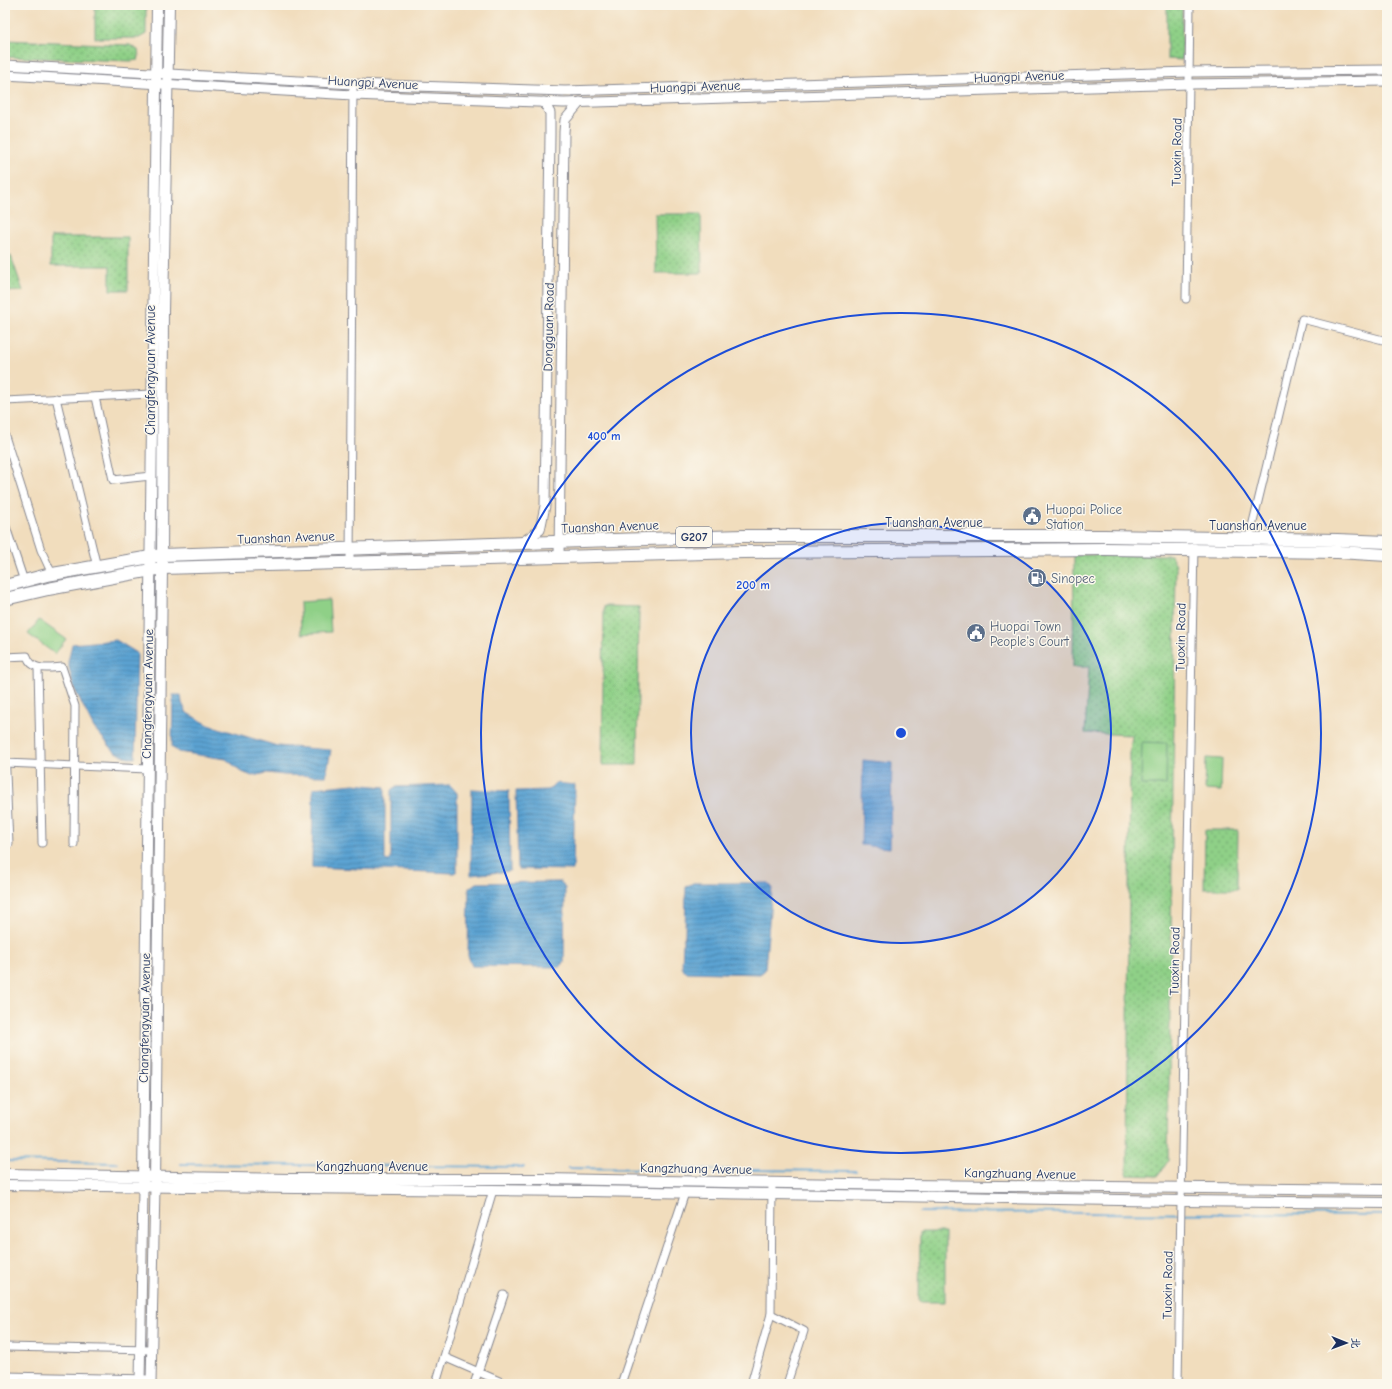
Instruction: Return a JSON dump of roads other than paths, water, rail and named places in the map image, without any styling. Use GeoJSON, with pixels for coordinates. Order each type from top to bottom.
{"type":"FeatureCollection","features":[{"type":"Feature","properties":{"kind":"highway","name":"Tuanshan Avenue"},"geometry":{"type":"LineString","coordinates":[[5,586],[52,574],[156,556],[349,548],[743,536],[1105,536],[1387,542]]}},
{"type":"Feature","properties":{"kind":"highway","name":"Tuanshan Avenue"},"geometry":{"type":"LineString","coordinates":[[5,599],[48,589],[156,569],[743,552],[1104,549],[1338,552],[1387,555]]}},
{"type":"Feature","properties":{"kind":"main road","name":"Changfengyuan Avenue"},"geometry":{"type":"LineString","coordinates":[[156,556],[152,476],[152,394],[157,5]]}},
{"type":"Feature","properties":{"kind":"main road","name":"Changfengyuan Avenue"},"geometry":{"type":"LineString","coordinates":[[155,1187],[156,556],[163,311],[169,5]]}},
{"type":"Feature","properties":{"kind":"main road","name":"Changfengyuan Avenue"},"geometry":{"type":"LineString","coordinates":[[143,1187],[148,769],[156,569]]}},
{"type":"Feature","properties":{"kind":"main road","name":"Kangzhuang Avenue"},"geometry":{"type":"LineString","coordinates":[[5,1174],[143,1175],[296,1179],[536,1179],[907,1185],[1387,1190]]}},
{"type":"Feature","properties":{"kind":"main road","name":"Kangzhuang Avenue"},"geometry":{"type":"LineString","coordinates":[[5,1186],[685,1192],[1181,1201],[1387,1203]]}},
{"type":"Feature","properties":{"kind":"street","name":"Tuoxin Road"},"geometry":{"type":"LineString","coordinates":[[1186,299],[1190,5]]}},
{"type":"Feature","properties":{"kind":"street","name":"Huangpi Avenue"},"geometry":{"type":"LineString","coordinates":[[5,65],[353,84],[565,91],[1189,72],[1387,70]]}},
{"type":"Feature","properties":{"kind":"street","name":"Huangpi Avenue"},"geometry":{"type":"LineString","coordinates":[[5,75],[352,95],[544,102],[1189,84],[1387,81]]}},
{"type":"Feature","properties":{"kind":"street"},"geometry":{"type":"LineString","coordinates":[[350,563],[353,84]]}},
{"type":"Feature","properties":{"kind":"street","name":"Dongguan Road"},"geometry":{"type":"LineString","coordinates":[[521,543],[540,530],[545,506],[550,113],[544,102]]}},
{"type":"Feature","properties":{"kind":"street","name":"Dongguan Road"},"geometry":{"type":"LineString","coordinates":[[559,557],[564,132],[565,120],[580,102]]}},
{"type":"Feature","properties":{"kind":"street"},"geometry":{"type":"LineString","coordinates":[[1249,539],[1302,319],[1387,341]]}},
{"type":"Feature","properties":{"kind":"street"},"geometry":{"type":"LineString","coordinates":[[5,401],[152,394]]}},
{"type":"Feature","properties":{"kind":"street"},"geometry":{"type":"LineString","coordinates":[[95,396],[113,480],[152,476]]}},
{"type":"Feature","properties":{"kind":"street"},"geometry":{"type":"LineString","coordinates":[[56,398],[96,566]]}},
{"type":"Feature","properties":{"kind":"street"},"geometry":{"type":"LineString","coordinates":[[5,436],[41,550],[52,574]]}},
{"type":"Feature","properties":{"kind":"street"},"geometry":{"type":"LineString","coordinates":[[5,524],[24,581]]}},
{"type":"Feature","properties":{"kind":"street","name":"Tuoxin Road"},"geometry":{"type":"LineString","coordinates":[[1178,1384],[1194,538]]}},
{"type":"Feature","properties":{"kind":"street"},"geometry":{"type":"LineString","coordinates":[[5,657],[27,656],[29,662],[38,668],[48,669],[62,667],[75,706],[74,844]]}},
{"type":"Feature","properties":{"kind":"street"},"geometry":{"type":"LineString","coordinates":[[38,668],[42,843]]}},
{"type":"Feature","properties":{"kind":"street"},"geometry":{"type":"LineString","coordinates":[[5,749],[9,844]]}},
{"type":"Feature","properties":{"kind":"street"},"geometry":{"type":"LineString","coordinates":[[5,763],[148,769]]}},
{"type":"Feature","properties":{"kind":"street"},"geometry":{"type":"LineString","coordinates":[[751,1384],[771,1314],[772,1182]]}},
{"type":"Feature","properties":{"kind":"street","name":"Changfengyuan Avenue"},"geometry":{"type":"LineString","coordinates":[[140,1381],[143,1187]]}},
{"type":"Feature","properties":{"kind":"street","name":"Changfengyuan Avenue"},"geometry":{"type":"LineString","coordinates":[[151,1382],[155,1187]]}},
{"type":"Feature","properties":{"kind":"street"},"geometry":{"type":"LineString","coordinates":[[436,1384],[492,1190]]}},
{"type":"Feature","properties":{"kind":"street"},"geometry":{"type":"LineString","coordinates":[[622,1384],[685,1192]]}},
{"type":"Feature","properties":{"kind":"street"},"geometry":{"type":"LineString","coordinates":[[474,1384],[504,1295]]}},
{"type":"Feature","properties":{"kind":"street"},"geometry":{"type":"LineString","coordinates":[[771,1314],[804,1331],[787,1384]]}},
{"type":"Feature","properties":{"kind":"street"},"geometry":{"type":"LineString","coordinates":[[5,1347],[151,1350]]}},
{"type":"Feature","properties":{"kind":"street"},"geometry":{"type":"LineString","coordinates":[[444,1357],[506,1384]]}},
{"type":"Feature","properties":{"kind":"street"},"geometry":{"type":"LineString","coordinates":[[5,1376],[151,1382]]}},
{"type":"Feature","properties":{"kind":"water"},"geometry":{"type":"Polygon","coordinates":[[[116,640],[137,653],[135,758],[129,758],[115,752],[94,728],[73,686],[68,662],[72,644],[116,640]]]}},
{"type":"Feature","properties":{"kind":"water"},"geometry":{"type":"Polygon","coordinates":[[[173,695],[181,695],[182,703],[187,713],[209,725],[277,746],[331,750],[326,776],[267,773],[252,776],[242,772],[226,759],[178,752],[172,747],[173,695]]]}},
{"type":"Feature","properties":{"kind":"water"},"geometry":{"type":"Polygon","coordinates":[[[863,760],[892,763],[890,848],[861,845],[863,760]]]}},
{"type":"Feature","properties":{"kind":"water"},"geometry":{"type":"Polygon","coordinates":[[[555,783],[575,785],[573,870],[518,869],[516,791],[548,790],[555,783]]]}},
{"type":"Feature","properties":{"kind":"water"},"geometry":{"type":"Polygon","coordinates":[[[354,784],[385,787],[385,860],[389,861],[391,859],[391,790],[395,787],[450,785],[457,793],[457,871],[454,873],[312,867],[313,788],[354,784]]]}},
{"type":"Feature","properties":{"kind":"water"},"geometry":{"type":"Polygon","coordinates":[[[472,789],[509,791],[510,871],[471,875],[472,789]]]}},
{"type":"Feature","properties":{"kind":"water"},"geometry":{"type":"Polygon","coordinates":[[[561,882],[565,888],[564,963],[560,967],[472,966],[468,955],[469,888],[476,883],[561,882]]]}},
{"type":"Feature","properties":{"kind":"water"},"geometry":{"type":"Polygon","coordinates":[[[693,883],[768,883],[772,887],[765,970],[760,974],[687,972],[682,968],[683,940],[685,935],[686,887],[693,883]]]}},
{"type":"Feature","properties":{"kind":"waterway"},"geometry":{"type":"LineString","coordinates":[[5,1161],[118,1163]]}},
{"type":"Feature","properties":{"kind":"waterway"},"geometry":{"type":"LineString","coordinates":[[181,1164],[524,1167]]}},
{"type":"Feature","properties":{"kind":"waterway"},"geometry":{"type":"LineString","coordinates":[[568,1168],[856,1171]]}},
{"type":"Feature","properties":{"kind":"waterway"},"geometry":{"type":"LineString","coordinates":[[919,1212],[1387,1215]]}},
{"type":"Feature","properties":{"kind":"place","name":"Huopai Police Station"},"geometry":{"type":"Point","coordinates":[1032,516]}},
{"type":"Feature","properties":{"kind":"place","name":"Sinopec"},"geometry":{"type":"Point","coordinates":[1037,578]}},
{"type":"Feature","properties":{"kind":"place","name":"Huopai Town People's Court"},"geometry":{"type":"Point","coordinates":[976,633]}}]}
